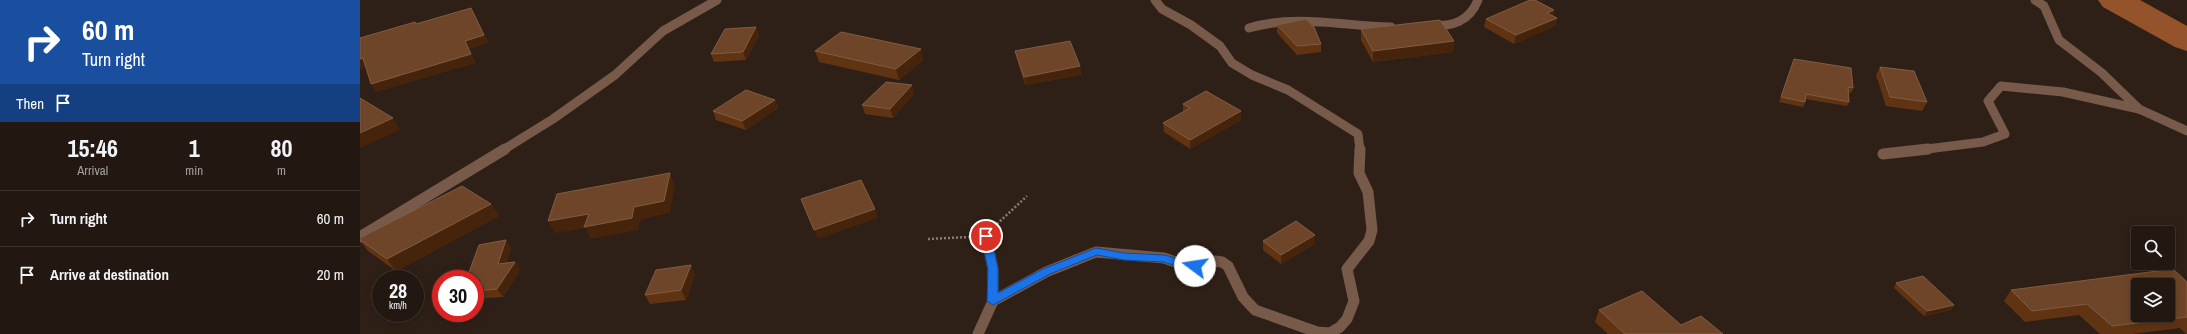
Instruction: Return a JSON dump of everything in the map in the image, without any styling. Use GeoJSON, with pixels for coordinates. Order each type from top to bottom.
{"type":"FeatureCollection","features":[{"type":"Feature","properties":{"kind":"street"},"geometry":{"type":"LineString","coordinates":[[360,237],[553,118],[615,75],[663,31],[717,0]]}},
{"type":"Feature","properties":{"kind":"street"},"geometry":{"type":"LineString","coordinates":[[993,301],[1046,272],[1096,252],[1104,252],[1124,256],[1164,258],[1187,266],[1195,266],[1215,261],[1222,262],[1228,266],[1243,297],[1255,310],[1317,332],[1330,333],[1340,327],[1347,319],[1354,301],[1349,283],[1348,270],[1369,241],[1372,230],[1368,192],[1359,173],[1361,158],[1358,134],[1343,122],[1288,90],[1252,75],[1232,63],[1220,46],[1191,25],[1162,9],[1155,0]]}},
{"type":"Feature","properties":{"kind":"street"},"geometry":{"type":"LineString","coordinates":[[1420,26],[1457,24],[1468,19],[1478,0]]}},
{"type":"Feature","properties":{"kind":"street"},"geometry":{"type":"LineString","coordinates":[[2035,0],[2044,6],[2059,40],[2102,73],[2139,109]]}},
{"type":"Feature","properties":{"kind":"street"},"geometry":{"type":"LineString","coordinates":[[1249,28],[1269,22],[1304,18],[1348,25],[1399,27]]}},
{"type":"Feature","properties":{"kind":"street"},"geometry":{"type":"LineString","coordinates":[[1883,154],[1983,142],[2005,134],[1988,101],[2001,86],[2063,92],[2139,109],[2187,131]]}},
{"type":"Feature","properties":{"kind":"street"},"geometry":{"type":"LineString","coordinates":[[978,334],[993,301],[993,269],[986,236]]}},
{"type":"Feature","properties":{"kind":"path"},"geometry":{"type":"LineString","coordinates":[[928,239],[986,236],[1027,196]]}},
{"type":"Feature","properties":{"kind":"building"},"geometry":{"type":"Polygon","coordinates":[[[1530,0],[1535,0],[1554,10],[1547,13],[1557,18],[1516,35],[1486,19],[1530,0]]]}},
{"type":"Feature","properties":{"kind":"building"},"geometry":{"type":"Polygon","coordinates":[[[471,8],[484,35],[465,41],[471,54],[371,84],[363,58],[360,59],[360,38],[471,8]]]}},
{"type":"Feature","properties":{"kind":"building"},"geometry":{"type":"Polygon","coordinates":[[[1306,19],[1314,27],[1321,44],[1297,46],[1277,25],[1306,19]]]}},
{"type":"Feature","properties":{"kind":"building"},"geometry":{"type":"Polygon","coordinates":[[[1440,20],[1454,41],[1373,51],[1361,29],[1440,20]]]}},
{"type":"Feature","properties":{"kind":"building"},"geometry":{"type":"Polygon","coordinates":[[[756,27],[743,52],[711,54],[725,29],[756,27]]]}},
{"type":"Feature","properties":{"kind":"building"},"geometry":{"type":"Polygon","coordinates":[[[841,32],[921,49],[896,69],[815,51],[841,32]]]}},
{"type":"Feature","properties":{"kind":"building"},"geometry":{"type":"Polygon","coordinates":[[[1070,41],[1080,66],[1024,77],[1015,51],[1070,41]]]}},
{"type":"Feature","properties":{"kind":"building"},"geometry":{"type":"Polygon","coordinates":[[[1794,59],[1851,68],[1853,88],[1848,87],[1849,102],[1806,94],[1805,102],[1781,97],[1794,59]]]}},
{"type":"Feature","properties":{"kind":"building"},"geometry":{"type":"Polygon","coordinates":[[[1880,67],[1914,71],[1927,102],[1890,97],[1880,67]]]}},
{"type":"Feature","properties":{"kind":"building"},"geometry":{"type":"Polygon","coordinates":[[[886,82],[912,85],[890,109],[862,105],[886,82]]]}},
{"type":"Feature","properties":{"kind":"building"},"geometry":{"type":"Polygon","coordinates":[[[746,90],[775,100],[742,121],[713,111],[746,90]]]}},
{"type":"Feature","properties":{"kind":"building"},"geometry":{"type":"Polygon","coordinates":[[[1206,91],[1241,111],[1190,140],[1163,123],[1190,108],[1183,104],[1206,91]]]}},
{"type":"Feature","properties":{"kind":"building"},"geometry":{"type":"Polygon","coordinates":[[[360,98],[393,118],[360,133],[360,98]]]}},
{"type":"Feature","properties":{"kind":"building"},"geometry":{"type":"Polygon","coordinates":[[[670,173],[664,201],[634,207],[632,218],[584,227],[589,214],[548,221],[557,194],[670,173]]]}},
{"type":"Feature","properties":{"kind":"building"},"geometry":{"type":"Polygon","coordinates":[[[861,180],[875,209],[814,230],[801,199],[861,180]]]}},
{"type":"Feature","properties":{"kind":"building"},"geometry":{"type":"Polygon","coordinates":[[[462,186],[491,204],[387,259],[360,240],[360,238],[462,186]]]}},
{"type":"Feature","properties":{"kind":"building"},"geometry":{"type":"Polygon","coordinates":[[[1296,221],[1315,235],[1281,255],[1263,241],[1296,221]]]}},
{"type":"Feature","properties":{"kind":"building"},"geometry":{"type":"Polygon","coordinates":[[[506,240],[498,264],[515,262],[497,289],[484,290],[484,270],[470,270],[479,245],[506,240]]]}},
{"type":"Feature","properties":{"kind":"building"},"geometry":{"type":"Polygon","coordinates":[[[691,265],[681,290],[645,295],[656,270],[691,265]]]}},
{"type":"Feature","properties":{"kind":"building"},"geometry":{"type":"Polygon","coordinates":[[[2165,270],[2174,270],[2187,282],[2187,317],[2175,318],[2175,278],[2131,278],[2131,322],[2145,322],[2112,326],[2087,304],[2032,311],[2011,290],[2165,270]]]}},
{"type":"Feature","properties":{"kind":"building"},"geometry":{"type":"Polygon","coordinates":[[[1923,276],[1954,305],[1927,311],[1896,283],[1923,276]]]}},
{"type":"Feature","properties":{"kind":"building"},"geometry":{"type":"Polygon","coordinates":[[[1642,291],[1681,325],[1701,316],[1723,334],[1625,334],[1599,310],[1642,291]]]}},
{"type":"Feature","properties":{"kind":"waterway"},"geometry":{"type":"LineString","coordinates":[[2115,0],[2187,40]]}},
{"type":"Feature","properties":{"kind":"route"},"geometry":{"type":"LineString","coordinates":[[986,236],[993,269],[993,301],[1046,272],[1096,252],[1124,256],[1164,258],[1180,262],[1187,266],[1195,266]]}}]}
